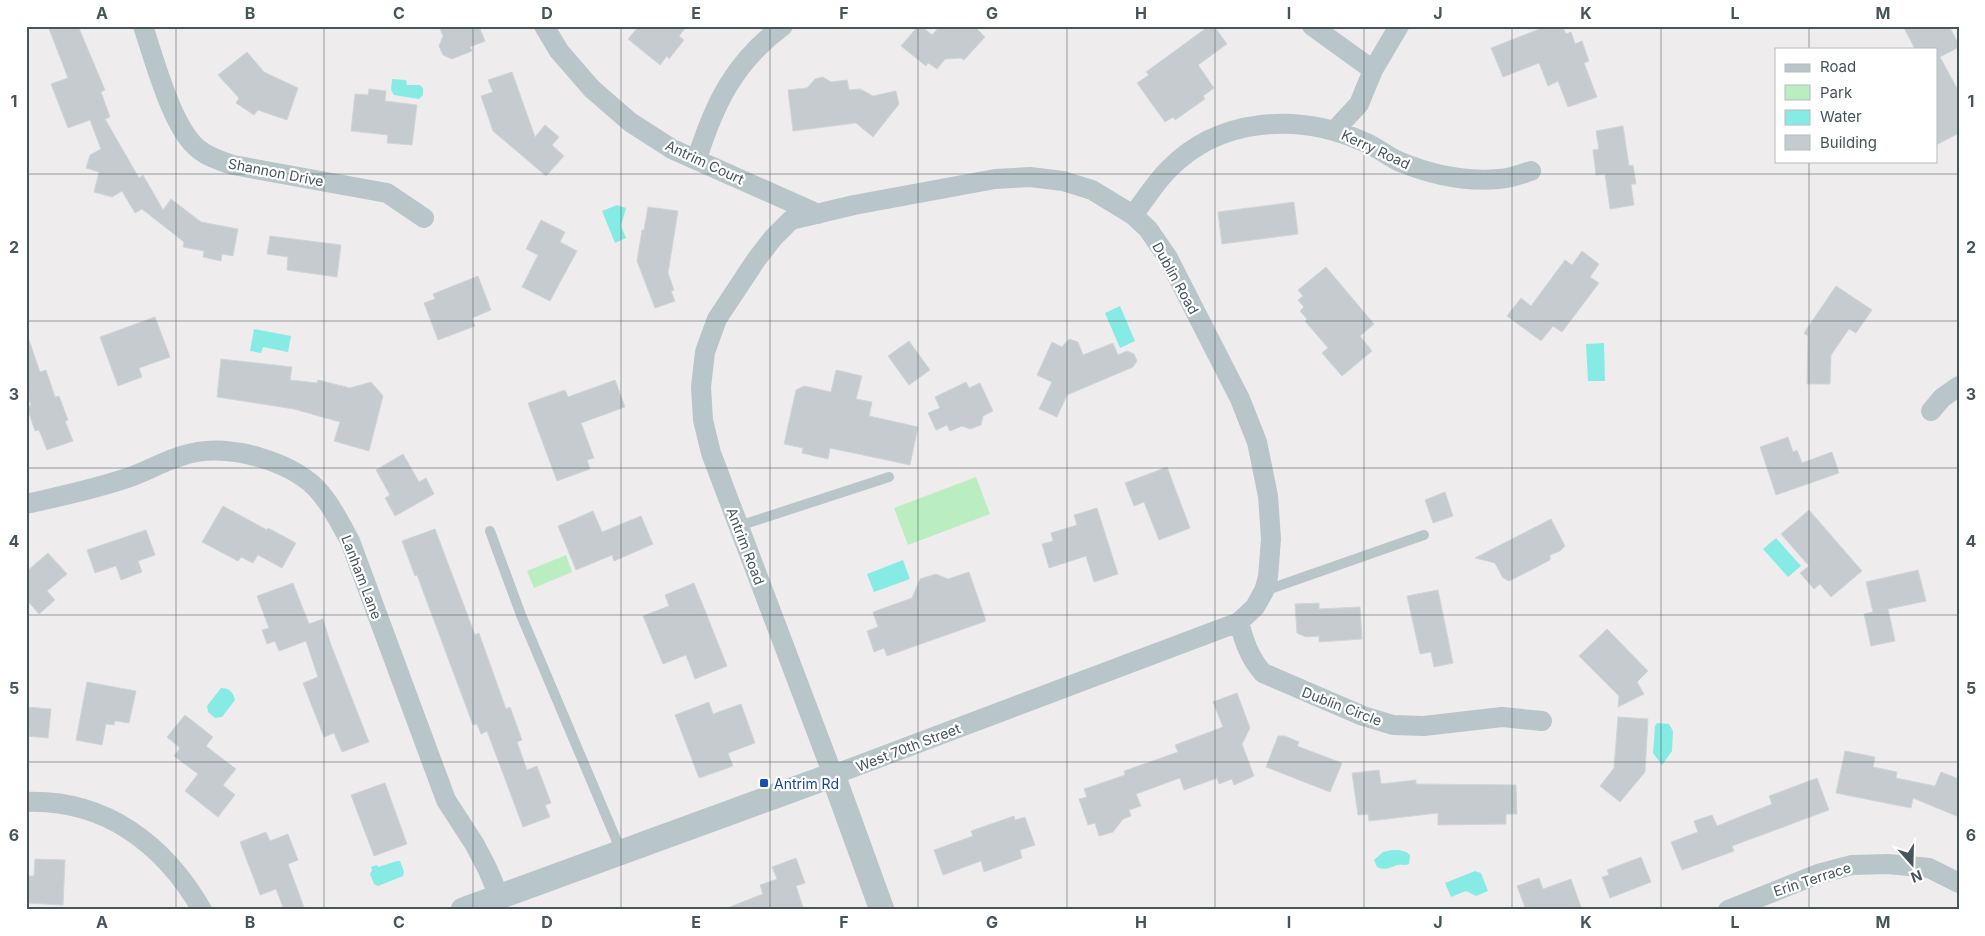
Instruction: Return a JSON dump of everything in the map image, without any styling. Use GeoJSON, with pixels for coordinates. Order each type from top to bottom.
{"type":"FeatureCollection","features":[{"type":"Feature","properties":{"kind":"street","name":"Shannon Drive"},"geometry":{"type":"LineString","coordinates":[[143,26],[174,114],[183,132],[196,147],[213,158],[233,165],[387,193],[424,218]]}},
{"type":"Feature","properties":{"kind":"street","name":"Antrim Court"},"geometry":{"type":"LineString","coordinates":[[544,26],[559,51],[592,89],[630,122],[672,149],[818,214]]}},
{"type":"Feature","properties":{"kind":"street"},"geometry":{"type":"LineString","coordinates":[[697,159],[708,123],[726,88],[747,58],[783,26]]}},
{"type":"Feature","properties":{"kind":"street"},"geometry":{"type":"LineString","coordinates":[[1312,26],[1374,70]]}},
{"type":"Feature","properties":{"kind":"street"},"geometry":{"type":"LineString","coordinates":[[1335,130],[1359,104],[1374,70],[1399,26]]}},
{"type":"Feature","properties":{"kind":"street","name":"Kerry Road"},"geometry":{"type":"LineString","coordinates":[[1133,215],[1168,170],[1196,148],[1228,132],[1261,124],[1297,123],[1335,130],[1364,141],[1396,160],[1430,173],[1464,178],[1499,180],[1531,171]]}},
{"type":"Feature","properties":{"kind":"street","name":"Dublin Road"},"geometry":{"type":"LineString","coordinates":[[818,214],[854,205],[995,179],[1030,177],[1063,181],[1092,190],[1133,215],[1148,229],[1168,258],[1240,399],[1257,442],[1268,496],[1271,539],[1268,577],[1264,591],[1255,607],[1238,622]]}},
{"type":"Feature","properties":{"kind":"street","name":"Antrim Road"},"geometry":{"type":"LineString","coordinates":[[818,214],[791,220],[773,238],[717,320],[705,352],[701,387],[703,420],[711,453],[882,910]]}},
{"type":"Feature","properties":{"kind":"street"},"geometry":{"type":"LineString","coordinates":[[1930,411],[1942,398],[1959,386]]}},
{"type":"Feature","properties":{"kind":"street","name":"Lanham Lane"},"geometry":{"type":"LineString","coordinates":[[26,504],[86,491],[198,452],[230,451],[261,458],[289,468],[315,487],[333,511],[350,541],[446,800],[475,845],[499,896]]}},
{"type":"Feature","properties":{"kind":"street","name":"West 70th Street"},"geometry":{"type":"LineString","coordinates":[[463,910],[833,775],[1238,622]]}},
{"type":"Feature","properties":{"kind":"street","name":"Dublin Circle"},"geometry":{"type":"LineString","coordinates":[[1238,622],[1247,650],[1262,673],[1363,716],[1393,724],[1424,726],[1502,718],[1542,721]]}},
{"type":"Feature","properties":{"kind":"street"},"geometry":{"type":"LineString","coordinates":[[26,802],[70,804],[107,818],[142,838],[171,864],[202,910]]}},
{"type":"Feature","properties":{"kind":"street","name":"Erin Terrace"},"geometry":{"type":"LineString","coordinates":[[1728,910],[1818,874],[1852,865],[1888,864],[1928,868],[1959,883]]}},
{"type":"Feature","properties":{"kind":"lane"},"geometry":{"type":"LineString","coordinates":[[739,526],[889,477]]}},
{"type":"Feature","properties":{"kind":"lane"},"geometry":{"type":"LineString","coordinates":[[490,530],[521,615],[621,851]]}},
{"type":"Feature","properties":{"kind":"lane"},"geometry":{"type":"LineString","coordinates":[[1264,591],[1424,535]]}},
{"type":"Feature","properties":{"kind":"green space"},"geometry":{"type":"Polygon","coordinates":[[[976,477],[990,514],[908,545],[894,508],[976,477]]]}},
{"type":"Feature","properties":{"kind":"green space"},"geometry":{"type":"Polygon","coordinates":[[[566,555],[572,572],[534,588],[527,571],[566,555]]]}},
{"type":"Feature","properties":{"kind":"water"},"geometry":{"type":"Polygon","coordinates":[[[392,79],[406,80],[407,85],[420,85],[423,88],[423,95],[419,99],[394,95],[391,90],[392,79]]]}},
{"type":"Feature","properties":{"kind":"water"},"geometry":{"type":"Polygon","coordinates":[[[617,205],[626,208],[621,226],[626,238],[615,243],[602,211],[617,205]]]}},
{"type":"Feature","properties":{"kind":"water"},"geometry":{"type":"Polygon","coordinates":[[[1120,306],[1135,341],[1120,348],[1105,313],[1120,306]]]}},
{"type":"Feature","properties":{"kind":"water"},"geometry":{"type":"Polygon","coordinates":[[[254,329],[291,336],[288,352],[263,347],[261,353],[250,351],[254,329]]]}},
{"type":"Feature","properties":{"kind":"water"},"geometry":{"type":"Polygon","coordinates":[[[1604,343],[1605,381],[1588,381],[1586,344],[1604,343]]]}},
{"type":"Feature","properties":{"kind":"water"},"geometry":{"type":"Polygon","coordinates":[[[1776,538],[1801,566],[1788,577],[1763,549],[1776,538]]]}},
{"type":"Feature","properties":{"kind":"water"},"geometry":{"type":"Polygon","coordinates":[[[903,560],[910,579],[874,592],[867,574],[903,560]]]}},
{"type":"Feature","properties":{"kind":"water"},"geometry":{"type":"Polygon","coordinates":[[[221,688],[231,691],[235,700],[222,717],[215,718],[208,712],[207,706],[221,688]]]}},
{"type":"Feature","properties":{"kind":"water"},"geometry":{"type":"Polygon","coordinates":[[[1657,723],[1669,724],[1673,731],[1672,751],[1662,765],[1653,753],[1655,726],[1657,723]]]}},
{"type":"Feature","properties":{"kind":"water"},"geometry":{"type":"Polygon","coordinates":[[[1392,850],[1406,852],[1410,855],[1409,864],[1385,869],[1377,867],[1374,860],[1383,852],[1392,850]]]}},
{"type":"Feature","properties":{"kind":"water"},"geometry":{"type":"Polygon","coordinates":[[[400,861],[404,872],[403,876],[378,886],[374,884],[370,874],[371,867],[377,865],[378,867],[400,861]]]}},
{"type":"Feature","properties":{"kind":"water"},"geometry":{"type":"Polygon","coordinates":[[[1475,871],[1481,873],[1488,891],[1476,896],[1466,891],[1451,897],[1445,883],[1475,871]]]}},
{"type":"Feature","properties":{"kind":"building"},"geometry":{"type":"Polygon","coordinates":[[[48,26],[78,26],[105,90],[101,92],[110,117],[105,119],[139,178],[143,175],[163,210],[171,199],[201,222],[238,229],[233,256],[222,254],[221,261],[203,257],[204,251],[183,247],[184,242],[142,209],[135,213],[122,191],[112,197],[94,192],[99,172],[86,168],[90,155],[101,149],[90,120],[68,128],[51,84],[68,78],[48,26]]]}},
{"type":"Feature","properties":{"kind":"building"},"geometry":{"type":"Polygon","coordinates":[[[439,26],[479,26],[485,41],[470,47],[472,51],[452,59],[443,55],[439,46],[443,36],[439,26]]]}},
{"type":"Feature","properties":{"kind":"building"},"geometry":{"type":"Polygon","coordinates":[[[639,26],[687,26],[679,36],[684,40],[669,59],[667,56],[660,65],[628,39],[639,26]]]}},
{"type":"Feature","properties":{"kind":"building"},"geometry":{"type":"Polygon","coordinates":[[[918,26],[921,26],[932,35],[940,26],[974,26],[985,37],[964,60],[961,58],[945,59],[937,69],[928,63],[926,66],[901,46],[918,26]]]}},
{"type":"Feature","properties":{"kind":"building"},"geometry":{"type":"Polygon","coordinates":[[[1209,26],[1214,26],[1227,44],[1198,65],[1214,88],[1203,96],[1205,99],[1175,120],[1173,117],[1165,122],[1137,83],[1149,75],[1146,72],[1209,26]]]}},
{"type":"Feature","properties":{"kind":"building"},"geometry":{"type":"Polygon","coordinates":[[[1547,26],[1562,26],[1566,34],[1571,32],[1575,44],[1582,41],[1589,61],[1584,63],[1597,97],[1568,107],[1558,81],[1548,86],[1539,63],[1503,77],[1491,48],[1547,26]]]}},
{"type":"Feature","properties":{"kind":"building"},"geometry":{"type":"Polygon","coordinates":[[[1903,26],[1949,26],[1959,45],[1959,47],[1940,57],[1959,92],[1959,133],[1938,144],[1938,48],[1914,48],[1903,26]]]}},
{"type":"Feature","properties":{"kind":"building"},"geometry":{"type":"Polygon","coordinates":[[[247,52],[264,72],[298,88],[287,120],[258,110],[254,115],[236,103],[239,98],[218,75],[247,52]]]}},
{"type":"Feature","properties":{"kind":"building"},"geometry":{"type":"Polygon","coordinates":[[[512,72],[535,137],[545,125],[559,137],[552,145],[564,156],[546,176],[493,131],[481,96],[493,92],[488,80],[512,72]]]}},
{"type":"Feature","properties":{"kind":"building"},"geometry":{"type":"Polygon","coordinates":[[[823,77],[831,82],[847,80],[849,90],[860,89],[873,96],[896,91],[899,104],[873,137],[856,123],[793,131],[788,90],[807,88],[815,79],[823,77]]]}},
{"type":"Feature","properties":{"kind":"building"},"geometry":{"type":"Polygon","coordinates":[[[369,89],[386,91],[385,101],[417,105],[412,145],[387,143],[388,135],[351,131],[355,94],[368,95],[369,89]]]}},
{"type":"Feature","properties":{"kind":"building"},"geometry":{"type":"Polygon","coordinates":[[[1623,126],[1629,166],[1633,165],[1636,184],[1631,184],[1634,205],[1610,209],[1605,174],[1596,175],[1593,150],[1599,149],[1596,131],[1623,126]]]}},
{"type":"Feature","properties":{"kind":"building"},"geometry":{"type":"Polygon","coordinates":[[[1294,202],[1298,234],[1222,244],[1218,212],[1294,202]]]}},
{"type":"Feature","properties":{"kind":"building"},"geometry":{"type":"Polygon","coordinates":[[[648,207],[678,211],[668,273],[674,290],[671,291],[675,301],[655,308],[637,261],[648,207]]]}},
{"type":"Feature","properties":{"kind":"building"},"geometry":{"type":"Polygon","coordinates":[[[541,220],[565,232],[560,242],[577,251],[550,301],[522,287],[538,255],[526,249],[541,220]]]}},
{"type":"Feature","properties":{"kind":"building"},"geometry":{"type":"Polygon","coordinates":[[[270,236],[341,245],[337,277],[287,270],[288,257],[267,254],[270,236]]]}},
{"type":"Feature","properties":{"kind":"building"},"geometry":{"type":"Polygon","coordinates":[[[1582,251],[1599,264],[1590,277],[1599,283],[1562,332],[1553,326],[1541,341],[1507,316],[1521,298],[1531,306],[1565,260],[1572,265],[1582,251]]]}},
{"type":"Feature","properties":{"kind":"building"},"geometry":{"type":"Polygon","coordinates":[[[1326,267],[1374,324],[1360,336],[1372,351],[1342,376],[1322,353],[1328,348],[1305,321],[1307,319],[1300,311],[1304,307],[1298,300],[1303,296],[1298,290],[1326,267]]]}},
{"type":"Feature","properties":{"kind":"building"},"geometry":{"type":"Polygon","coordinates":[[[478,276],[491,310],[472,318],[475,326],[438,340],[424,303],[435,299],[433,294],[478,276]]]}},
{"type":"Feature","properties":{"kind":"building"},"geometry":{"type":"Polygon","coordinates":[[[1836,286],[1872,310],[1856,333],[1849,329],[1831,355],[1830,384],[1807,384],[1808,336],[1804,333],[1836,286]]]}},
{"type":"Feature","properties":{"kind":"building"},"geometry":{"type":"Polygon","coordinates":[[[155,317],[170,357],[139,368],[142,377],[118,386],[100,337],[155,317]]]}},
{"type":"Feature","properties":{"kind":"building"},"geometry":{"type":"Polygon","coordinates":[[[1069,339],[1078,342],[1083,355],[1113,343],[1118,355],[1127,351],[1134,354],[1137,361],[1133,367],[1067,395],[1057,417],[1039,409],[1052,382],[1037,375],[1052,342],[1062,347],[1069,339]]]}},
{"type":"Feature","properties":{"kind":"building"},"geometry":{"type":"Polygon","coordinates":[[[29,340],[40,372],[46,370],[55,397],[59,396],[68,420],[65,421],[73,441],[47,450],[39,430],[35,431],[27,407],[31,405],[26,393],[26,341],[29,340]]]}},
{"type":"Feature","properties":{"kind":"building"},"geometry":{"type":"Polygon","coordinates":[[[909,341],[930,370],[909,385],[888,356],[909,341]]]}},
{"type":"Feature","properties":{"kind":"building"},"geometry":{"type":"Polygon","coordinates":[[[221,359],[292,367],[290,380],[317,383],[318,380],[350,388],[371,382],[383,396],[369,451],[334,441],[340,422],[294,409],[217,397],[221,359]]]}},
{"type":"Feature","properties":{"kind":"building"},"geometry":{"type":"Polygon","coordinates":[[[836,370],[862,376],[856,399],[872,402],[869,416],[918,427],[910,465],[830,448],[828,459],[802,453],[803,448],[784,444],[796,390],[804,386],[831,392],[836,370]]]}},
{"type":"Feature","properties":{"kind":"building"},"geometry":{"type":"Polygon","coordinates":[[[615,380],[625,407],[581,423],[594,458],[587,460],[590,469],[557,481],[528,403],[565,390],[568,397],[615,380]]]}},
{"type":"Feature","properties":{"kind":"building"},"geometry":{"type":"Polygon","coordinates":[[[966,382],[969,388],[980,383],[993,411],[983,416],[981,425],[970,429],[962,426],[950,431],[947,425],[936,430],[928,413],[940,408],[935,397],[966,382]]]}},
{"type":"Feature","properties":{"kind":"building"},"geometry":{"type":"Polygon","coordinates":[[[1788,437],[1793,452],[1797,450],[1802,463],[1832,452],[1839,473],[1776,495],[1760,447],[1788,437]]]}},
{"type":"Feature","properties":{"kind":"building"},"geometry":{"type":"Polygon","coordinates":[[[403,454],[419,482],[426,478],[434,494],[395,516],[385,498],[390,495],[376,470],[403,454]]]}},
{"type":"Feature","properties":{"kind":"building"},"geometry":{"type":"Polygon","coordinates":[[[1167,467],[1190,528],[1159,540],[1144,502],[1134,506],[1125,483],[1167,467]]]}},
{"type":"Feature","properties":{"kind":"building"},"geometry":{"type":"Polygon","coordinates":[[[1445,492],[1453,516],[1433,523],[1425,500],[1445,492]]]}},
{"type":"Feature","properties":{"kind":"building"},"geometry":{"type":"Polygon","coordinates":[[[223,506],[267,530],[268,528],[296,543],[282,568],[258,555],[253,563],[241,557],[238,561],[202,542],[223,506]]]}},
{"type":"Feature","properties":{"kind":"building"},"geometry":{"type":"Polygon","coordinates":[[[1097,508],[1118,574],[1094,582],[1086,556],[1049,568],[1042,544],[1053,541],[1051,533],[1077,525],[1074,515],[1097,508]]]}},
{"type":"Feature","properties":{"kind":"building"},"geometry":{"type":"Polygon","coordinates":[[[1809,510],[1862,571],[1831,597],[1820,584],[1814,589],[1800,573],[1809,566],[1781,534],[1809,510]]]}},
{"type":"Feature","properties":{"kind":"building"},"geometry":{"type":"Polygon","coordinates":[[[593,511],[602,532],[641,516],[653,544],[614,561],[612,555],[576,570],[558,526],[593,511]]]}},
{"type":"Feature","properties":{"kind":"building"},"geometry":{"type":"Polygon","coordinates":[[[1551,519],[1565,546],[1560,551],[1550,555],[1550,560],[1533,569],[1509,581],[1503,578],[1495,563],[1475,558],[1551,519]]]}},
{"type":"Feature","properties":{"kind":"building"},"geometry":{"type":"Polygon","coordinates":[[[435,529],[475,635],[479,633],[506,709],[510,707],[522,740],[517,742],[527,770],[537,766],[551,803],[545,805],[550,817],[523,827],[487,731],[481,734],[477,724],[473,725],[417,575],[415,576],[402,541],[435,529]]]}},
{"type":"Feature","properties":{"kind":"building"},"geometry":{"type":"Polygon","coordinates":[[[146,530],[155,555],[138,561],[142,572],[121,580],[116,566],[95,573],[87,550],[146,530]]]}},
{"type":"Feature","properties":{"kind":"building"},"geometry":{"type":"Polygon","coordinates":[[[48,553],[67,574],[47,591],[55,600],[39,614],[26,599],[26,572],[48,553]]]}},
{"type":"Feature","properties":{"kind":"building"},"geometry":{"type":"Polygon","coordinates":[[[1918,570],[1926,601],[1888,609],[1895,641],[1871,646],[1864,614],[1873,612],[1866,582],[1918,570]]]}},
{"type":"Feature","properties":{"kind":"building"},"geometry":{"type":"Polygon","coordinates":[[[969,572],[986,621],[887,656],[884,648],[874,652],[867,631],[878,627],[873,612],[912,598],[920,579],[936,574],[948,579],[969,572]]]}},
{"type":"Feature","properties":{"kind":"building"},"geometry":{"type":"Polygon","coordinates":[[[293,583],[309,624],[323,619],[331,645],[369,742],[342,752],[334,733],[324,737],[303,683],[318,677],[306,641],[279,651],[275,641],[267,644],[262,630],[269,628],[257,596],[293,583]]]}},
{"type":"Feature","properties":{"kind":"building"},"geometry":{"type":"Polygon","coordinates":[[[694,583],[727,666],[695,679],[686,655],[663,664],[643,616],[669,606],[665,595],[694,583]]]}},
{"type":"Feature","properties":{"kind":"building"},"geometry":{"type":"Polygon","coordinates":[[[1438,590],[1453,663],[1434,667],[1431,652],[1420,654],[1407,596],[1438,590]]]}},
{"type":"Feature","properties":{"kind":"building"},"geometry":{"type":"Polygon","coordinates":[[[1319,603],[1319,609],[1360,607],[1362,639],[1319,642],[1319,636],[1306,637],[1297,633],[1295,604],[1319,603]]]}},
{"type":"Feature","properties":{"kind":"building"},"geometry":{"type":"Polygon","coordinates":[[[1607,629],[1648,671],[1637,682],[1644,694],[1618,707],[1619,696],[1579,656],[1607,629]]]}},
{"type":"Feature","properties":{"kind":"building"},"geometry":{"type":"Polygon","coordinates":[[[87,682],[136,691],[129,723],[115,721],[114,725],[106,724],[102,745],[76,740],[87,682]]]}},
{"type":"Feature","properties":{"kind":"building"},"geometry":{"type":"Polygon","coordinates":[[[1237,693],[1250,728],[1242,744],[1254,776],[1234,785],[1232,779],[1219,784],[1217,778],[1184,790],[1180,778],[1136,794],[1141,806],[1129,810],[1131,816],[1123,819],[1113,832],[1099,836],[1095,823],[1088,825],[1079,799],[1087,797],[1084,789],[1125,775],[1124,771],[1178,752],[1175,745],[1223,727],[1213,702],[1237,693]]]}},
{"type":"Feature","properties":{"kind":"building"},"geometry":{"type":"Polygon","coordinates":[[[709,702],[713,714],[741,704],[755,743],[728,753],[733,766],[699,778],[675,715],[709,702]]]}},
{"type":"Feature","properties":{"kind":"building"},"geometry":{"type":"Polygon","coordinates":[[[26,707],[51,709],[48,738],[26,736],[26,707]]]}},
{"type":"Feature","properties":{"kind":"building"},"geometry":{"type":"Polygon","coordinates":[[[185,715],[213,737],[206,746],[236,769],[223,785],[235,795],[218,817],[185,791],[198,774],[174,756],[180,748],[167,737],[185,715]]]}},
{"type":"Feature","properties":{"kind":"building"},"geometry":{"type":"Polygon","coordinates":[[[1618,717],[1648,719],[1645,772],[1620,802],[1600,786],[1614,768],[1618,717]]]}},
{"type":"Feature","properties":{"kind":"building"},"geometry":{"type":"Polygon","coordinates":[[[1278,736],[1285,736],[1299,742],[1297,746],[1342,763],[1330,792],[1266,767],[1278,736]]]}},
{"type":"Feature","properties":{"kind":"building"},"geometry":{"type":"Polygon","coordinates":[[[1845,751],[1875,757],[1873,767],[1897,772],[1896,778],[1935,786],[1941,772],[1959,779],[1959,817],[1913,798],[1911,808],[1836,793],[1845,751]]]}},
{"type":"Feature","properties":{"kind":"building"},"geometry":{"type":"Polygon","coordinates":[[[1379,770],[1381,784],[1416,780],[1416,784],[1516,785],[1517,814],[1506,814],[1506,824],[1438,825],[1438,813],[1369,821],[1368,814],[1358,815],[1352,773],[1379,770]]]}},
{"type":"Feature","properties":{"kind":"building"},"geometry":{"type":"Polygon","coordinates":[[[1817,778],[1829,810],[1732,846],[1734,851],[1682,870],[1671,842],[1698,832],[1694,821],[1712,815],[1717,826],[1772,804],[1769,796],[1817,778]]]}},
{"type":"Feature","properties":{"kind":"building"},"geometry":{"type":"Polygon","coordinates":[[[385,783],[407,844],[374,856],[351,795],[385,783]]]}},
{"type":"Feature","properties":{"kind":"building"},"geometry":{"type":"Polygon","coordinates":[[[1014,816],[1015,820],[1025,817],[1035,845],[1020,850],[1022,858],[984,872],[981,861],[943,875],[934,850],[973,836],[971,831],[1014,816]]]}},
{"type":"Feature","properties":{"kind":"building"},"geometry":{"type":"Polygon","coordinates":[[[266,832],[270,841],[288,834],[298,860],[288,864],[305,910],[284,910],[276,889],[260,895],[240,842],[266,832]]]}},
{"type":"Feature","properties":{"kind":"building"},"geometry":{"type":"Polygon","coordinates":[[[1641,857],[1651,882],[1610,898],[1602,877],[1609,875],[1607,870],[1641,857]]]}},
{"type":"Feature","properties":{"kind":"building"},"geometry":{"type":"Polygon","coordinates":[[[796,858],[805,883],[796,886],[804,910],[727,910],[727,908],[763,894],[760,885],[777,879],[772,867],[796,858]]]}},
{"type":"Feature","properties":{"kind":"building"},"geometry":{"type":"Polygon","coordinates":[[[35,859],[65,860],[63,905],[26,903],[26,876],[34,876],[35,859]]]}},
{"type":"Feature","properties":{"kind":"building"},"geometry":{"type":"Polygon","coordinates":[[[1539,878],[1543,889],[1571,879],[1582,910],[1526,910],[1517,886],[1539,878]]]}},
{"type":"Feature","properties":{"kind":"place","name":"Antrim Rd"},"geometry":{"type":"Point","coordinates":[764,783]}}]}
